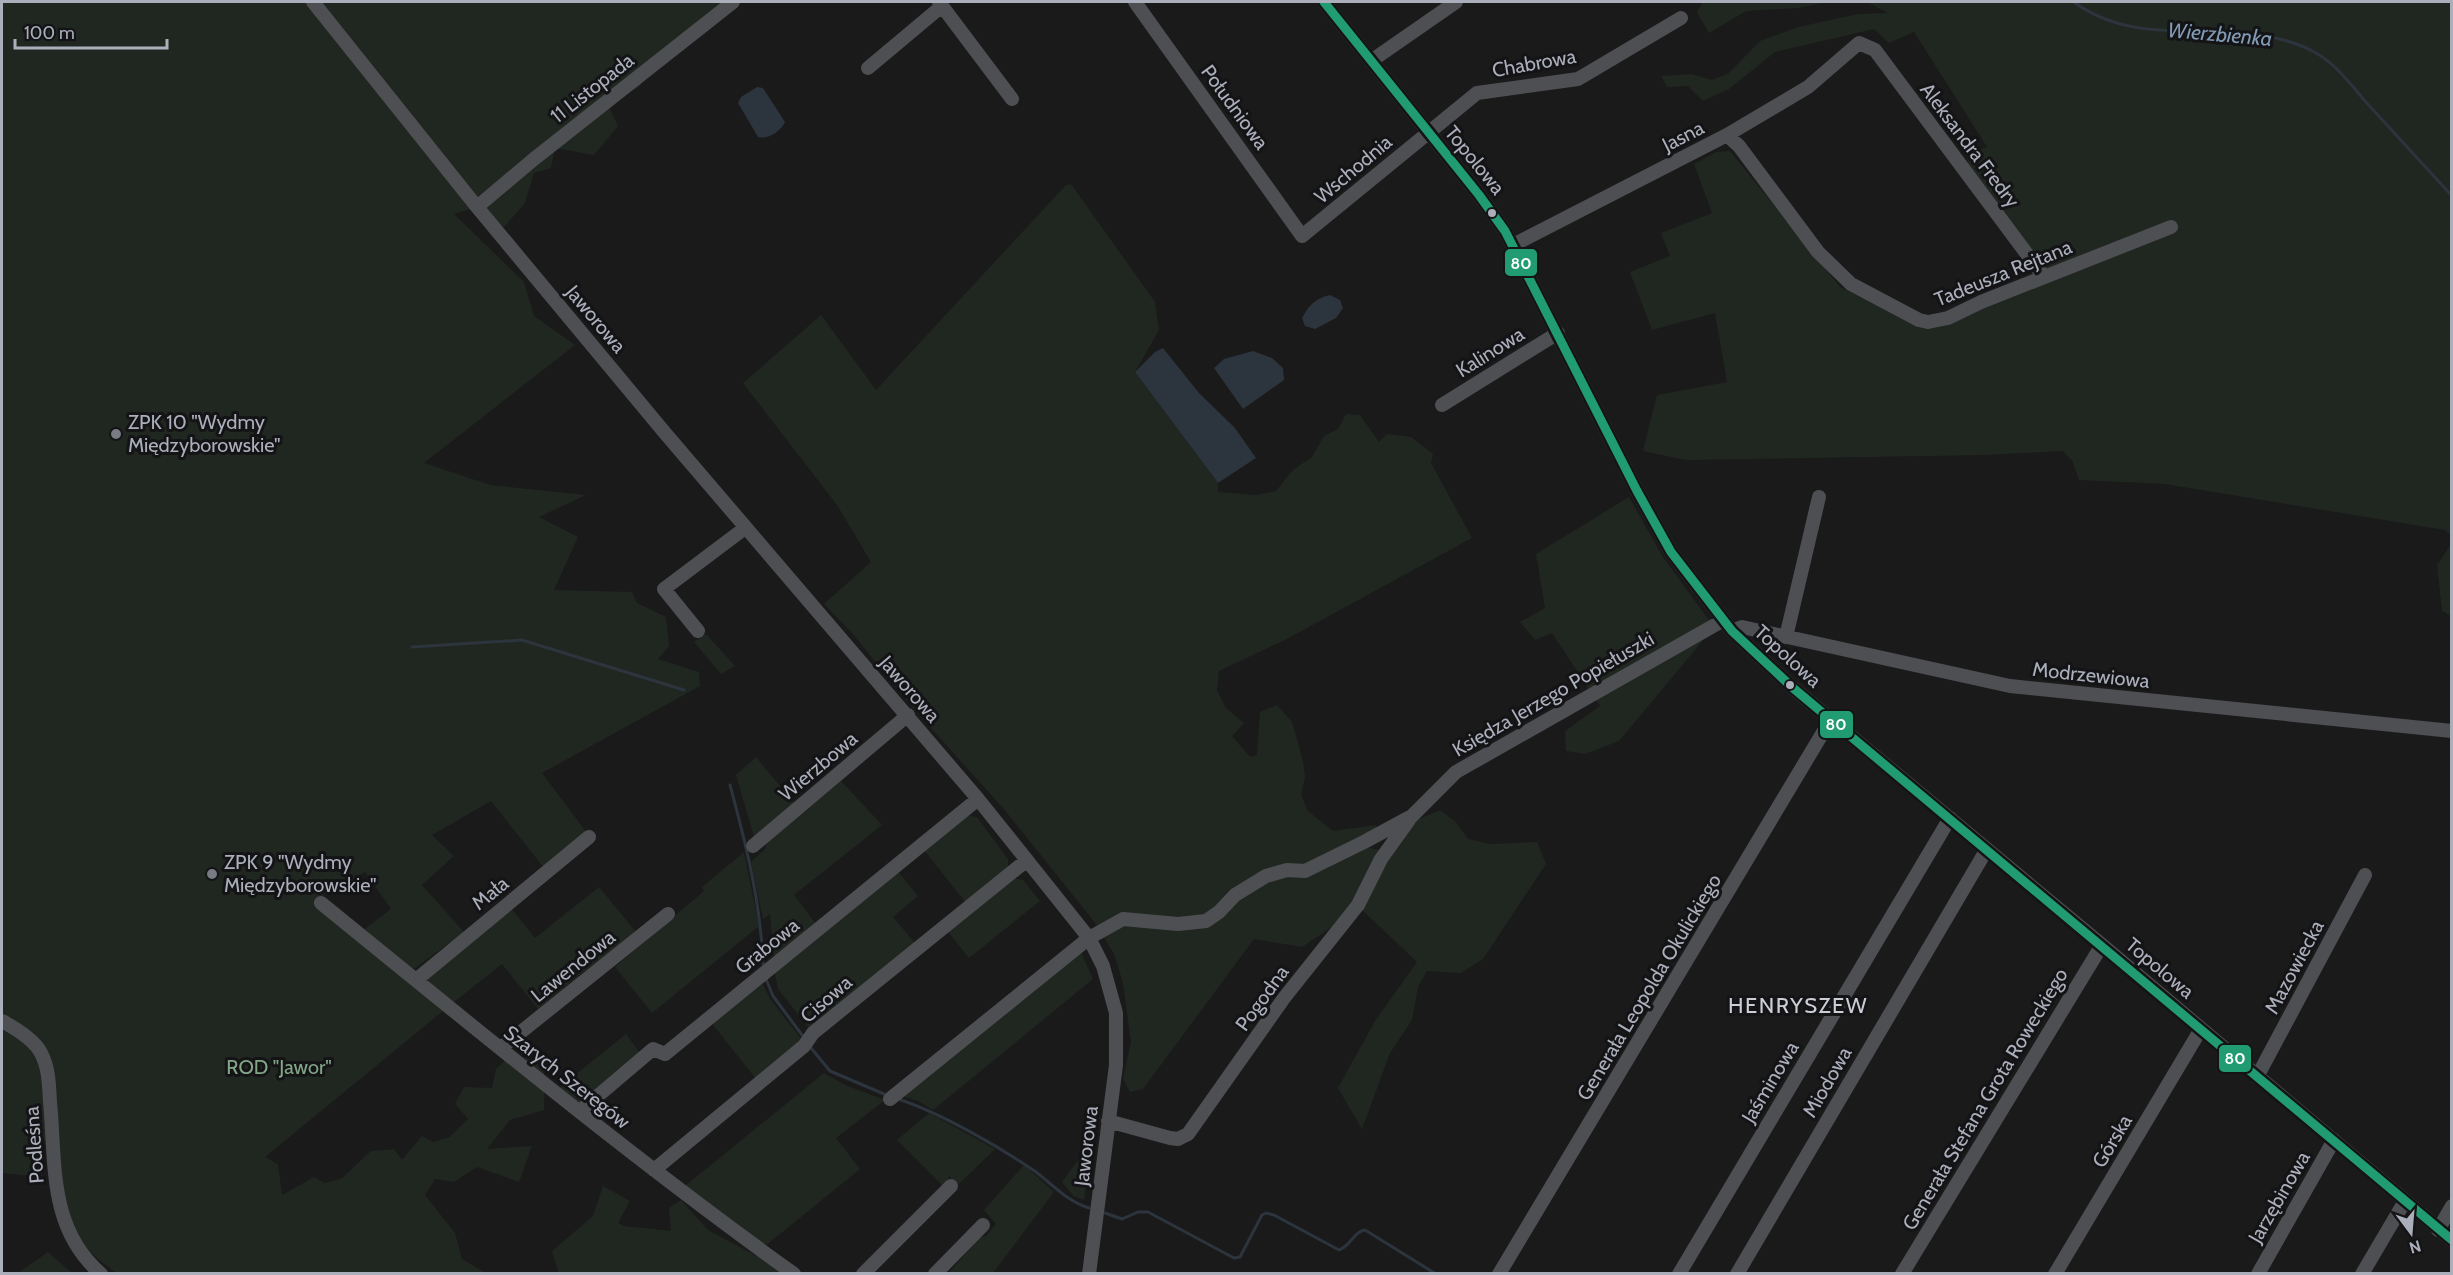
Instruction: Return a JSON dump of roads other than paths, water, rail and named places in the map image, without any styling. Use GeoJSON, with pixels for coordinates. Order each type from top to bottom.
{"type":"FeatureCollection","features":[{"type":"Feature","properties":{"kind":"street","name":"Jaworowa"},"geometry":{"type":"LineString","coordinates":[[313,2],[477,207],[745,528],[908,715],[1089,939],[1103,966],[1116,1013],[1116,1065],[1089,1274]]}},
{"type":"Feature","properties":{"kind":"street","name":"11 Listopada"},"geometry":{"type":"LineString","coordinates":[[477,207],[534,159],[733,2]]}},
{"type":"Feature","properties":{"kind":"street","name":"Południowa"},"geometry":{"type":"LineString","coordinates":[[1135,2],[1302,236]]}},
{"type":"Feature","properties":{"kind":"street","name":"Topolowa"},"geometry":{"type":"LineString","coordinates":[[1324,2],[1493,213],[1513,245],[1637,491],[1671,552],[1732,632],[1761,660],[2451,1240]]}},
{"type":"Feature","properties":{"kind":"street"},"geometry":{"type":"LineString","coordinates":[[1371,61],[1456,2]]}},
{"type":"Feature","properties":{"kind":"street"},"geometry":{"type":"LineString","coordinates":[[868,68],[940,4],[1012,99]]}},
{"type":"Feature","properties":{"kind":"street","name":"Chabrowa"},"geometry":{"type":"LineString","coordinates":[[1428,132],[1477,93],[1578,79],[1681,18]]}},
{"type":"Feature","properties":{"kind":"street","name":"Jasna"},"geometry":{"type":"LineString","coordinates":[[1513,245],[1727,135],[1808,87],[1859,43]]}},
{"type":"Feature","properties":{"kind":"street","name":"Aleksandra Fredry"},"geometry":{"type":"LineString","coordinates":[[1859,43],[1875,50],[2044,277]]}},
{"type":"Feature","properties":{"kind":"street","name":"Wschodnia"},"geometry":{"type":"LineString","coordinates":[[1302,236],[1428,132]]}},
{"type":"Feature","properties":{"kind":"street","name":"Tadeusza Rejtana"},"geometry":{"type":"LineString","coordinates":[[1727,135],[1739,146],[1818,252],[1851,284],[1919,320],[1928,322],[1948,318],[1981,302],[2171,226]]}},
{"type":"Feature","properties":{"kind":"street","name":"Kalinowa"},"geometry":{"type":"LineString","coordinates":[[1442,405],[1558,333]]}},
{"type":"Feature","properties":{"kind":"street"},"geometry":{"type":"LineString","coordinates":[[1786,637],[1819,497]]}},
{"type":"Feature","properties":{"kind":"street"},"geometry":{"type":"LineString","coordinates":[[698,631],[664,589],[745,528]]}},
{"type":"Feature","properties":{"kind":"street","name":"Księdza Jerzego Popiełuszki"},"geometry":{"type":"LineString","coordinates":[[890,1100],[1089,939],[1123,919],[1178,924],[1206,921],[1219,912],[1235,895],[1266,876],[1287,870],[1305,871],[1412,816],[1456,772],[1722,621]]}},
{"type":"Feature","properties":{"kind":"street","name":"Modrzewiowa"},"geometry":{"type":"LineString","coordinates":[[1732,632],[1742,627],[2010,687],[2451,731]]}},
{"type":"Feature","properties":{"kind":"street","name":"Wierzbowa"},"geometry":{"type":"LineString","coordinates":[[753,846],[908,715]]}},
{"type":"Feature","properties":{"kind":"street","name":"Generała Leopolda Okulickiego"},"geometry":{"type":"LineString","coordinates":[[1499,1274],[1831,719]]}},
{"type":"Feature","properties":{"kind":"street","name":"Grabowa"},"geometry":{"type":"LineString","coordinates":[[580,1111],[653,1049],[665,1054],[978,799]]}},
{"type":"Feature","properties":{"kind":"street","name":"Pogodna"},"geometry":{"type":"LineString","coordinates":[[1108,1120],[1170,1138],[1178,1139],[1188,1134],[1284,998],[1358,905],[1381,859],[1412,816]]}},
{"type":"Feature","properties":{"kind":"street","name":"Jaśminowa"},"geometry":{"type":"LineString","coordinates":[[1679,1274],[1950,818]]}},
{"type":"Feature","properties":{"kind":"street","name":"Mała"},"geometry":{"type":"LineString","coordinates":[[416,980],[589,837]]}},
{"type":"Feature","properties":{"kind":"street","name":"Miodowa"},"geometry":{"type":"LineString","coordinates":[[1737,1274],[1987,849]]}},
{"type":"Feature","properties":{"kind":"street","name":"Cisowa"},"geometry":{"type":"LineString","coordinates":[[654,1170],[804,1046],[813,1033],[1027,860]]}},
{"type":"Feature","properties":{"kind":"street","name":"Mazowiecka"},"geometry":{"type":"LineString","coordinates":[[2257,1077],[2365,875]]}},
{"type":"Feature","properties":{"kind":"street","name":"Szarych Szeregów"},"geometry":{"type":"LineString","coordinates":[[321,903],[473,1029],[501,1048],[654,1170],[794,1274]]}},
{"type":"Feature","properties":{"kind":"street","name":"Lawendowa"},"geometry":{"type":"LineString","coordinates":[[501,1048],[668,914]]}},
{"type":"Feature","properties":{"kind":"street","name":"Generała Stefana Grota Roweckiego"},"geometry":{"type":"LineString","coordinates":[[1902,1274],[2102,945]]}},
{"type":"Feature","properties":{"kind":"street","name":"Podleśna"},"geometry":{"type":"LineString","coordinates":[[2,1021],[40,1050],[47,1068],[54,1180],[59,1203],[67,1227],[79,1248],[102,1274]]}},
{"type":"Feature","properties":{"kind":"street","name":"Górska"},"geometry":{"type":"LineString","coordinates":[[2055,1274],[2202,1029]]}},
{"type":"Feature","properties":{"kind":"street","name":"Jarzębinowa"},"geometry":{"type":"LineString","coordinates":[[2258,1274],[2334,1140]]}},
{"type":"Feature","properties":{"kind":"street"},"geometry":{"type":"LineString","coordinates":[[863,1274],[951,1186]]}},
{"type":"Feature","properties":{"kind":"street"},"geometry":{"type":"LineString","coordinates":[[2362,1274],[2404,1201]]}},
{"type":"Feature","properties":{"kind":"street"},"geometry":{"type":"LineString","coordinates":[[2438,1230],[2451,1206]]}},
{"type":"Feature","properties":{"kind":"street"},"geometry":{"type":"LineString","coordinates":[[935,1274],[983,1225]]}},
{"type":"Feature","properties":{"kind":"waterway","name":"Wierzbienka"},"geometry":{"type":"LineString","coordinates":[[2074,2],[2102,18],[2131,26],[2257,35],[2287,41],[2316,53],[2343,75],[2452,196]]}},
{"type":"Feature","properties":{"kind":"waterway"},"geometry":{"type":"LineString","coordinates":[[412,647],[522,640],[684,690]]}},
{"type":"Feature","properties":{"kind":"waterway"},"geometry":{"type":"LineString","coordinates":[[730,785],[756,897],[763,964]]}},
{"type":"Feature","properties":{"kind":"waterway"},"geometry":{"type":"LineString","coordinates":[[766,979],[773,996],[802,1035]]}},
{"type":"Feature","properties":{"kind":"waterway"},"geometry":{"type":"LineString","coordinates":[[811,1048],[830,1071],[884,1094]]}},
{"type":"Feature","properties":{"kind":"waterway"},"geometry":{"type":"LineString","coordinates":[[901,1100],[952,1122],[988,1142],[1036,1172],[1067,1197],[1089,1208]]}},
{"type":"Feature","properties":{"kind":"waterway"},"geometry":{"type":"LineString","coordinates":[[1105,1213],[1122,1219],[1138,1212],[1148,1212],[1234,1258],[1240,1257],[1262,1215],[1266,1213],[1274,1215],[1339,1250],[1358,1233],[1365,1230],[1436,1274]]}},
{"type":"Feature","properties":{"kind":"place","name":"ZPK 10 \"Wydmy Międzyborowskie\""},"geometry":{"type":"Point","coordinates":[116,434]}},
{"type":"Feature","properties":{"kind":"place","name":"ZPK 9 \"Wydmy Międzyborowskie\""},"geometry":{"type":"Point","coordinates":[212,874]}},
{"type":"Feature","properties":{"kind":"district","name":"HENRYSZEW"},"geometry":{"type":"Point","coordinates":[1798,1005]}},
{"type":"Feature","properties":{"kind":"park label","name":"ROD \"Jawor\""},"geometry":{"type":"Point","coordinates":[279,1067]}}]}
